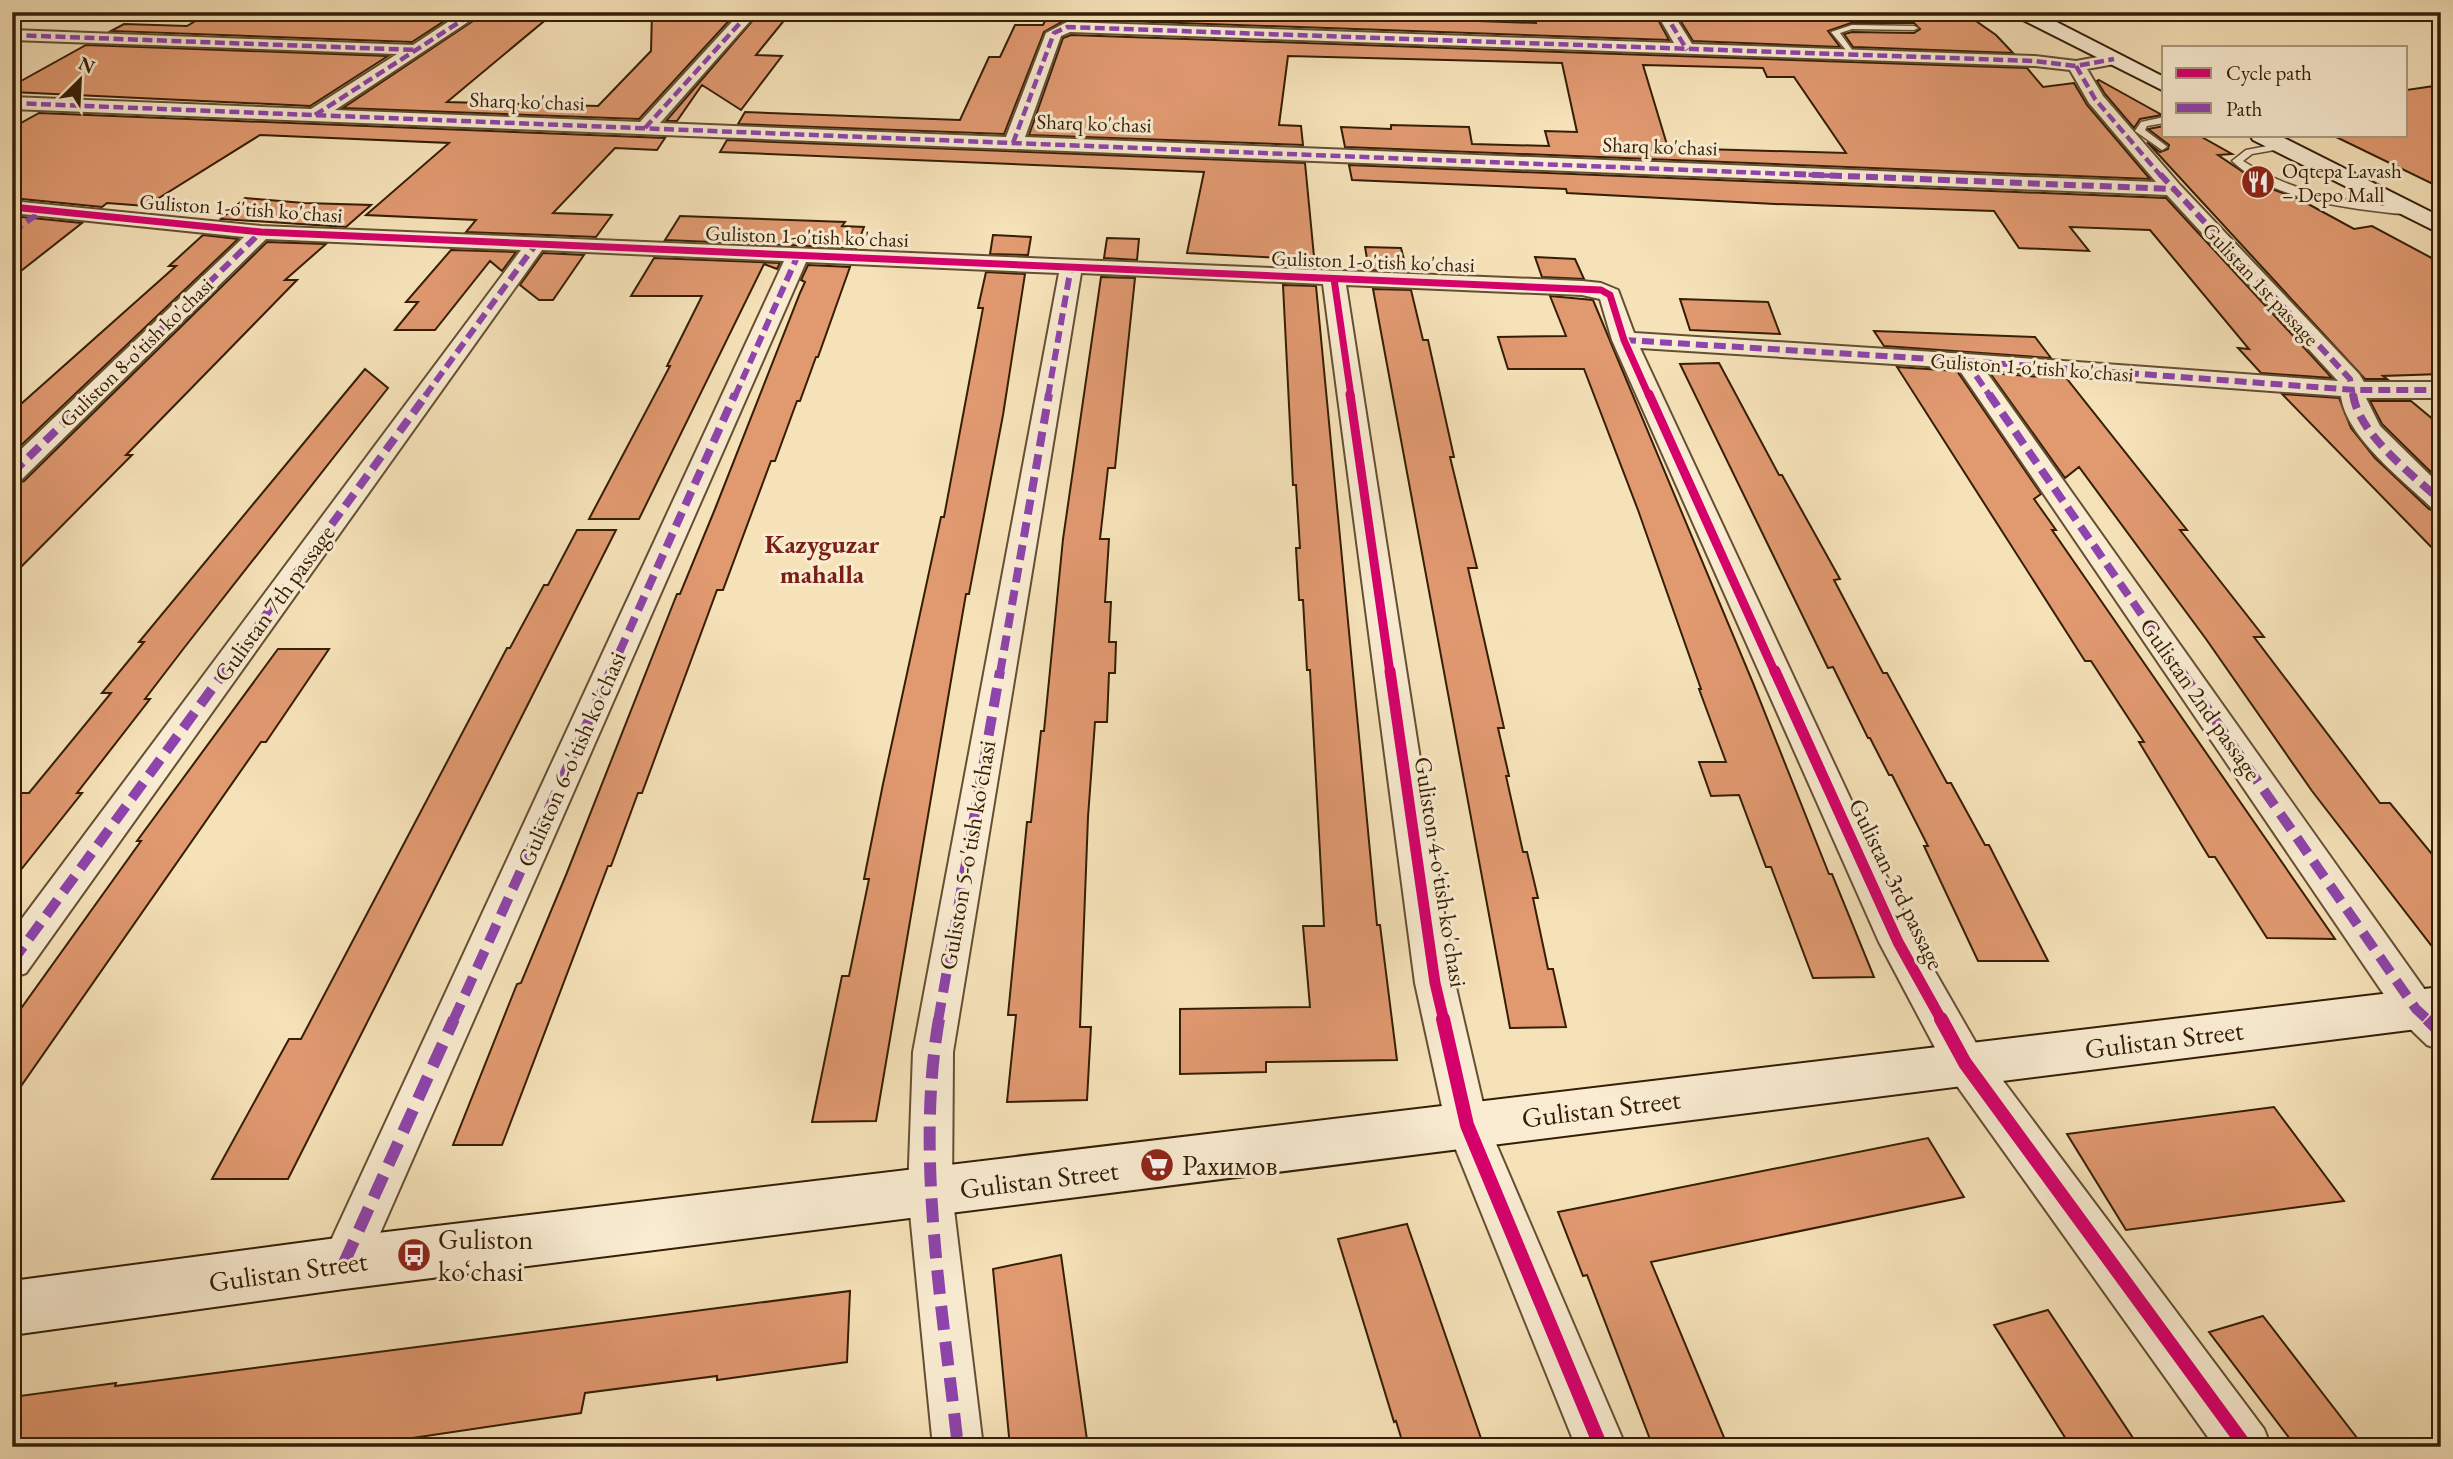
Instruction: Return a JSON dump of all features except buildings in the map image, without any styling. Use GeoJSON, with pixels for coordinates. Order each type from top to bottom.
{"type":"FeatureCollection","features":[{"type":"Feature","properties":{"kind":"main road"},"geometry":{"type":"LineString","coordinates":[[2027,14],[2162,84]]}},
{"type":"Feature","properties":{"kind":"main road"},"geometry":{"type":"LineString","coordinates":[[2263,136],[2441,227]]}},
{"type":"Feature","properties":{"kind":"main road","name":"Gulistan Street"},"geometry":{"type":"LineString","coordinates":[[12,1308],[344,1264],[1965,1063],[2433,1016]]}},
{"type":"Feature","properties":{"kind":"street"},"geometry":{"type":"LineString","coordinates":[[315,115],[475,12]]}},
{"type":"Feature","properties":{"kind":"street"},"geometry":{"type":"LineString","coordinates":[[645,128],[750,12]]}},
{"type":"Feature","properties":{"kind":"street"},"geometry":{"type":"LineString","coordinates":[[1664,12],[1687,50]]}},
{"type":"Feature","properties":{"kind":"street"},"geometry":{"type":"LineString","coordinates":[[1013,143],[1054,33],[1060,28],[1851,54],[2035,61],[2076,66],[2114,59]]}},
{"type":"Feature","properties":{"kind":"street"},"geometry":{"type":"LineString","coordinates":[[12,35],[417,50]]}},
{"type":"Feature","properties":{"kind":"street","name":"Gulistan 1st passage"},"geometry":{"type":"LineString","coordinates":[[2076,66],[2095,99],[2173,189],[2350,379],[2354,390],[2353,402],[2370,431],[2441,500]]}},
{"type":"Feature","properties":{"kind":"street","name":"Sharq ko'chasi"},"geometry":{"type":"LineString","coordinates":[[12,103],[2173,189]]}},
{"type":"Feature","properties":{"kind":"street","name":"Guliston 1-o'tish ko'chasi"},"geometry":{"type":"LineString","coordinates":[[12,207],[261,232],[1601,290]]}},
{"type":"Feature","properties":{"kind":"street"},"geometry":{"type":"LineString","coordinates":[[12,232],[43,210]]}},
{"type":"Feature","properties":{"kind":"street","name":"Guliston 8-o'tish ko'chasi"},"geometry":{"type":"LineString","coordinates":[[12,473],[261,232]]}},
{"type":"Feature","properties":{"kind":"street","name":"Gulistan 7th passage"},"geometry":{"type":"LineString","coordinates":[[12,962],[536,244]]}},
{"type":"Feature","properties":{"kind":"street","name":"Guliston 6-o'tish ko'chasi"},"geometry":{"type":"LineString","coordinates":[[344,1264],[798,255]]}},
{"type":"Feature","properties":{"kind":"street","name":"Guliston 5-o'tish ko'chasi"},"geometry":{"type":"LineString","coordinates":[[958,1447],[930,1193],[933,1052],[1071,267]]}},
{"type":"Feature","properties":{"kind":"street","name":"Guliston 4-o'tish ko'chasi"},"geometry":{"type":"LineString","coordinates":[[1334,279],[1435,983],[1467,1125],[1601,1447]]}},
{"type":"Feature","properties":{"kind":"street","name":"Gulistan 3rd passage"},"geometry":{"type":"LineString","coordinates":[[1601,290],[1610,295],[1624,340],[1898,942],[1965,1063],[2246,1447]]}},
{"type":"Feature","properties":{"kind":"street","name":"Guliston 1-o'tish ko'chasi"},"geometry":{"type":"LineString","coordinates":[[1624,340],[1966,361],[2354,390],[2441,390]]}},
{"type":"Feature","properties":{"kind":"street","name":"Gulistan 2nd passage"},"geometry":{"type":"LineString","coordinates":[[1966,361],[2433,1016]]}},
{"type":"Feature","properties":{"kind":"lane"},"geometry":{"type":"LineString","coordinates":[[1851,54],[1835,32],[1852,27],[1914,27]]}},
{"type":"Feature","properties":{"kind":"lane"},"geometry":{"type":"LineString","coordinates":[[2162,120],[2144,124],[2140,131],[2162,147]]}},
{"type":"Feature","properties":{"kind":"lane"},"geometry":{"type":"LineString","coordinates":[[2283,146],[2249,152],[2237,161],[2300,196],[2337,204],[2409,211]]}},
{"type":"Feature","properties":{"kind":"marked path"},"geometry":{"type":"LineString","coordinates":[[315,115],[475,12]]}},
{"type":"Feature","properties":{"kind":"marked path"},"geometry":{"type":"LineString","coordinates":[[645,128],[750,12]]}},
{"type":"Feature","properties":{"kind":"marked path"},"geometry":{"type":"LineString","coordinates":[[1664,12],[1687,50]]}},
{"type":"Feature","properties":{"kind":"marked path"},"geometry":{"type":"LineString","coordinates":[[1013,143],[1054,33],[1067,27],[2035,61],[2076,66],[2114,59]]}},
{"type":"Feature","properties":{"kind":"marked path"},"geometry":{"type":"LineString","coordinates":[[12,35],[417,50]]}},
{"type":"Feature","properties":{"kind":"marked path"},"geometry":{"type":"LineString","coordinates":[[2076,66],[2095,99],[2173,189],[2350,379],[2355,405],[2381,444],[2441,501]]}},
{"type":"Feature","properties":{"kind":"marked path"},"geometry":{"type":"LineString","coordinates":[[12,103],[2173,189]]}},
{"type":"Feature","properties":{"kind":"marked path"},"geometry":{"type":"LineString","coordinates":[[12,232],[43,210]]}},
{"type":"Feature","properties":{"kind":"marked path"},"geometry":{"type":"LineString","coordinates":[[12,473],[261,232]]}},
{"type":"Feature","properties":{"kind":"marked path"},"geometry":{"type":"LineString","coordinates":[[12,962],[536,244]]}},
{"type":"Feature","properties":{"kind":"marked path"},"geometry":{"type":"LineString","coordinates":[[344,1263],[798,255]]}},
{"type":"Feature","properties":{"kind":"marked path"},"geometry":{"type":"LineString","coordinates":[[958,1447],[930,1193],[933,1052],[1071,267]]}},
{"type":"Feature","properties":{"kind":"marked path"},"geometry":{"type":"LineString","coordinates":[[1624,340],[1966,361],[2355,390],[2441,390]]}},
{"type":"Feature","properties":{"kind":"marked path"},"geometry":{"type":"LineString","coordinates":[[1966,361],[2416,1009],[2441,1033]]}},
{"type":"Feature","properties":{"kind":"cycle path"},"geometry":{"type":"LineString","coordinates":[[12,207],[261,232],[1601,290],[1610,295],[1624,340],[1898,942],[1965,1063],[2246,1447]]}},
{"type":"Feature","properties":{"kind":"cycle path"},"geometry":{"type":"LineString","coordinates":[[1334,279],[1435,983],[1467,1125],[1601,1447]]}},
{"type":"Feature","properties":{"kind":"place","name":"Oqtepa Lavash – Depo Mall"},"geometry":{"type":"Point","coordinates":[2258,182]}},
{"type":"Feature","properties":{"kind":"place","name":"Рахимов"},"geometry":{"type":"Point","coordinates":[1157,1165]}},
{"type":"Feature","properties":{"kind":"place","name":"Guliston koʻchasi"},"geometry":{"type":"Point","coordinates":[414,1255]}},
{"type":"Feature","properties":{"kind":"district","name":"Kazyguzar mahalla"},"geometry":{"type":"Point","coordinates":[822,559]}}]}
